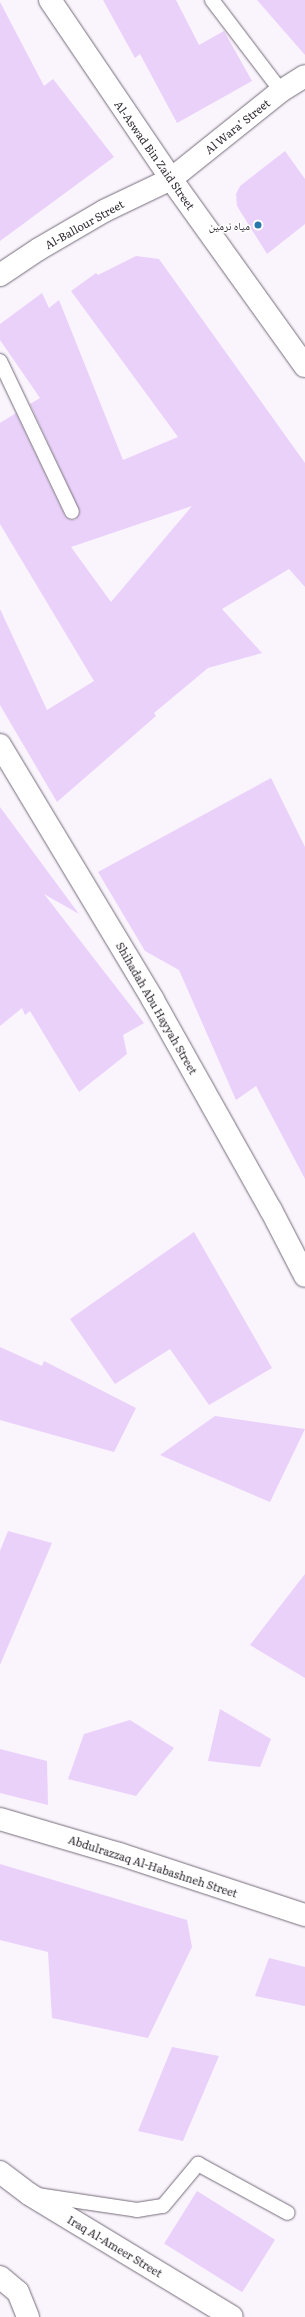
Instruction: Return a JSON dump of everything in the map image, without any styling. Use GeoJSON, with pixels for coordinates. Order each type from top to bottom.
{"type":"FeatureCollection","features":[{"type":"Feature","properties":{"kind":"street","name":"Al-Aswad Bin Zaid Street"},"geometry":{"type":"LineString","coordinates":[[50,0],[171,179],[305,366]]}},
{"type":"Feature","properties":{"kind":"street","name":"Al Wara’ Street"},"geometry":{"type":"LineString","coordinates":[[171,179],[281,91],[305,76]]}},
{"type":"Feature","properties":{"kind":"street","name":"Al-Ballour Street"},"geometry":{"type":"LineString","coordinates":[[0,275],[38,249],[104,211],[171,179]]}},
{"type":"Feature","properties":{"kind":"street","name":"Shihadah Abu Hayyah Street"},"geometry":{"type":"LineString","coordinates":[[0,745],[153,1000],[271,1210],[305,1276]]}},
{"type":"Feature","properties":{"kind":"street","name":"Abdulrazzaq Al-Habashneh Street"},"geometry":{"type":"LineString","coordinates":[[0,1819],[119,1854],[305,1915]]}},
{"type":"Feature","properties":{"kind":"street","name":"Iraq Al-Ameer Street"},"geometry":{"type":"LineString","coordinates":[[0,2172],[29,2194],[232,2317]]}},
{"type":"Feature","properties":{"kind":"street"},"geometry":{"type":"LineString","coordinates":[[0,2277],[18,2292],[28,2317]]}},
{"type":"Feature","properties":{"kind":"lane"},"geometry":{"type":"LineString","coordinates":[[212,0],[281,91]]}},
{"type":"Feature","properties":{"kind":"lane"},"geometry":{"type":"LineString","coordinates":[[0,361],[72,512]]}},
{"type":"Feature","properties":{"kind":"lane"},"geometry":{"type":"LineString","coordinates":[[29,2194],[137,2210],[163,2206],[198,2164],[288,2213]]}},
{"type":"Feature","properties":{"kind":"building"},"geometry":{"type":"Polygon","coordinates":[[[103,0],[176,0],[199,45],[224,31],[252,81],[177,123],[140,54],[135,58],[103,0]]]}},
{"type":"Feature","properties":{"kind":"building"},"geometry":{"type":"Polygon","coordinates":[[[257,0],[305,0],[305,55],[257,0]]]}},
{"type":"Feature","properties":{"kind":"building"},"geometry":{"type":"Polygon","coordinates":[[[0,2],[44,86],[53,79],[114,157],[0,241],[0,2]]]}},
{"type":"Feature","properties":{"kind":"building"},"geometry":{"type":"Polygon","coordinates":[[[285,151],[305,179],[305,224],[267,254],[237,206],[236,194],[240,186],[285,151]]]}},
{"type":"Feature","properties":{"kind":"building"},"geometry":{"type":"Polygon","coordinates":[[[136,256],[159,259],[305,463],[305,587],[289,569],[222,609],[262,653],[208,668],[154,713],[156,716],[57,802],[0,705],[0,609],[47,710],[94,681],[0,524],[0,423],[16,413],[65,516],[71,520],[75,520],[80,512],[30,404],[40,398],[0,340],[0,324],[42,293],[49,308],[59,300],[123,460],[178,437],[71,291],[96,273],[98,275],[136,256]],[[192,506],[71,547],[111,602],[192,506]]]}},
{"type":"Feature","properties":{"kind":"building"},"geometry":{"type":"Polygon","coordinates":[[[271,778],[305,847],[305,1179],[256,1086],[236,1100],[179,970],[145,951],[98,872],[271,778]]]}},
{"type":"Feature","properties":{"kind":"building"},"geometry":{"type":"Polygon","coordinates":[[[0,807],[79,914],[44,894],[144,1023],[123,1035],[127,1054],[79,1092],[30,1011],[25,1015],[22,1008],[0,1026],[0,807]]]}},
{"type":"Feature","properties":{"kind":"building"},"geometry":{"type":"Polygon","coordinates":[[[194,1232],[272,1368],[209,1405],[170,1349],[115,1384],[70,1319],[194,1232]]]}},
{"type":"Feature","properties":{"kind":"building"},"geometry":{"type":"Polygon","coordinates":[[[0,1347],[42,1366],[44,1361],[136,1408],[114,1452],[0,1420],[0,1347]]]}},
{"type":"Feature","properties":{"kind":"building"},"geometry":{"type":"Polygon","coordinates":[[[215,1416],[305,1429],[270,1502],[160,1455],[215,1416]]]}},
{"type":"Feature","properties":{"kind":"building"},"geometry":{"type":"Polygon","coordinates":[[[8,1531],[52,1543],[0,1665],[0,1551],[8,1531]]]}},
{"type":"Feature","properties":{"kind":"building"},"geometry":{"type":"Polygon","coordinates":[[[305,1574],[305,1678],[250,1645],[305,1574]]]}},
{"type":"Feature","properties":{"kind":"building"},"geometry":{"type":"Polygon","coordinates":[[[220,1709],[271,1739],[260,1767],[208,1761],[220,1709]]]}},
{"type":"Feature","properties":{"kind":"building"},"geometry":{"type":"Polygon","coordinates":[[[130,1720],[174,1748],[136,1796],[68,1779],[84,1734],[130,1720]]]}},
{"type":"Feature","properties":{"kind":"building"},"geometry":{"type":"Polygon","coordinates":[[[0,1749],[47,1761],[48,1805],[0,1793],[0,1749]]]}},
{"type":"Feature","properties":{"kind":"building"},"geometry":{"type":"Polygon","coordinates":[[[0,1864],[187,1920],[192,1947],[148,2038],[52,2018],[48,1952],[0,1940],[0,1864]]]}},
{"type":"Feature","properties":{"kind":"building"},"geometry":{"type":"Polygon","coordinates":[[[269,1958],[305,1967],[305,2006],[255,1996],[269,1958]]]}},
{"type":"Feature","properties":{"kind":"building"},"geometry":{"type":"Polygon","coordinates":[[[172,2047],[219,2056],[183,2141],[138,2131],[172,2047]]]}},
{"type":"Feature","properties":{"kind":"building"},"geometry":{"type":"Polygon","coordinates":[[[197,2191],[275,2240],[242,2292],[164,2244],[197,2191]]]}},
{"type":"Feature","properties":{"kind":"place","name":"مياه نرمين"},"geometry":{"type":"Point","coordinates":[258,225]}}]}
